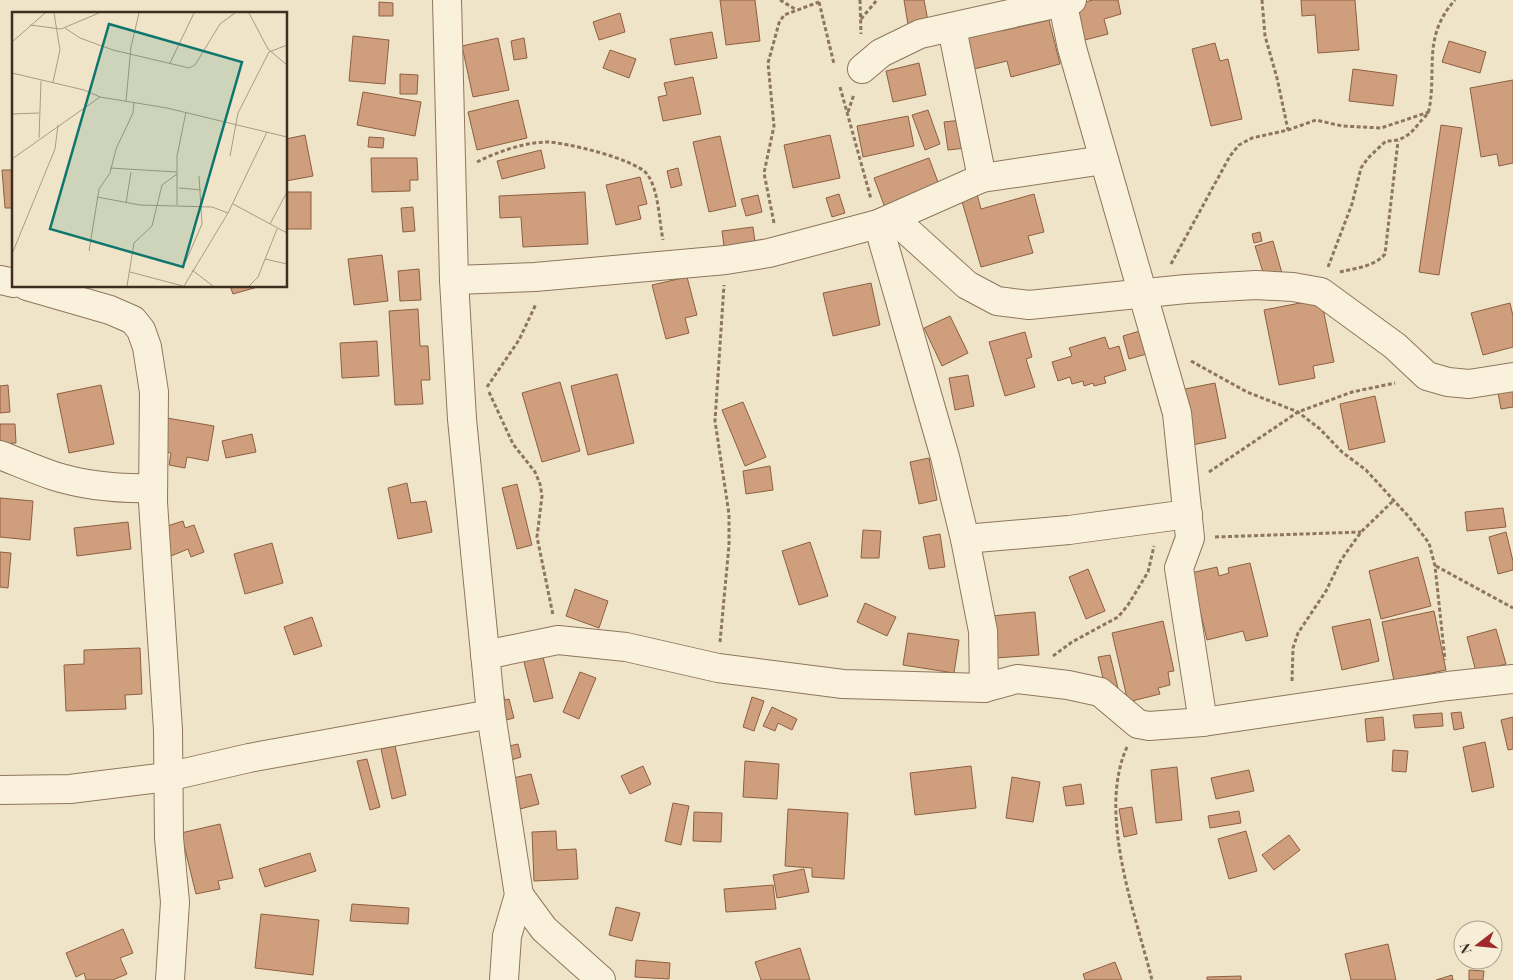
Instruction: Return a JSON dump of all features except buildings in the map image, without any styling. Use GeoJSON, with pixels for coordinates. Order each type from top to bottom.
{"type":"FeatureCollection","features":[{"type":"Feature","properties":{"kind":"street"},"geometry":{"type":"LineString","coordinates":[[447,0],[454,280],[462,419],[491,714],[520,894],[544,929],[601,980]]}},
{"type":"Feature","properties":{"kind":"street"},"geometry":{"type":"LineString","coordinates":[[862,70],[881,53],[920,34],[1065,1],[1072,48],[1104,160],[1149,292],[1177,413],[1185,486],[1179,568],[1202,722]]}},
{"type":"Feature","properties":{"kind":"street"},"geometry":{"type":"LineString","coordinates":[[952,28],[982,178]]}},
{"type":"Feature","properties":{"kind":"street"},"geometry":{"type":"LineString","coordinates":[[454,280],[549,276],[668,266],[769,253],[885,221],[982,178],[1104,160]]}},
{"type":"Feature","properties":{"kind":"street"},"geometry":{"type":"LineString","coordinates":[[885,221],[967,285],[997,301],[1029,305],[1149,292],[1256,285],[1293,287],[1321,292],[1395,346],[1427,376],[1448,382],[1469,384],[1513,378]]}},
{"type":"Feature","properties":{"kind":"street"},"geometry":{"type":"LineString","coordinates":[[885,221],[965,539],[983,631],[984,688]]}},
{"type":"Feature","properties":{"kind":"street"},"geometry":{"type":"LineString","coordinates":[[34,288],[110,310],[133,320],[141,330],[147,347],[154,392],[152,488],[168,730],[169,838],[175,902],[170,980]]}},
{"type":"Feature","properties":{"kind":"street"},"geometry":{"type":"LineString","coordinates":[[0,455],[54,476],[80,483],[109,488],[152,488]]}},
{"type":"Feature","properties":{"kind":"street"},"geometry":{"type":"LineString","coordinates":[[965,539],[1181,523]]}},
{"type":"Feature","properties":{"kind":"street"},"geometry":{"type":"LineString","coordinates":[[484,655],[558,640],[626,648],[718,668],[843,684],[984,688],[1017,679],[1100,692],[1138,724],[1149,726],[1202,722],[1448,686],[1513,679]]}},
{"type":"Feature","properties":{"kind":"street"},"geometry":{"type":"LineString","coordinates":[[0,790],[70,789],[167,777],[249,758],[491,714]]}},
{"type":"Feature","properties":{"kind":"street"},"geometry":{"type":"LineString","coordinates":[[504,980],[507,936],[520,894]]}},
{"type":"Feature","properties":{"kind":"path"},"geometry":{"type":"LineString","coordinates":[[780,0],[796,10]]}},
{"type":"Feature","properties":{"kind":"path"},"geometry":{"type":"LineString","coordinates":[[861,20],[877,0]]}},
{"type":"Feature","properties":{"kind":"path"},"geometry":{"type":"LineString","coordinates":[[1262,0],[1265,36],[1277,78],[1288,130]]}},
{"type":"Feature","properties":{"kind":"path"},"geometry":{"type":"LineString","coordinates":[[1293,287],[1318,279],[1325,274],[1352,204],[1361,168],[1368,158],[1386,141],[1398,141],[1409,136],[1429,112],[1431,55],[1437,29],[1455,0]]}},
{"type":"Feature","properties":{"kind":"path"},"geometry":{"type":"LineString","coordinates":[[769,253],[775,230],[764,173],[774,126],[768,63],[780,19],[818,1],[835,67]]}},
{"type":"Feature","properties":{"kind":"path"},"geometry":{"type":"LineString","coordinates":[[840,86],[885,221]]}},
{"type":"Feature","properties":{"kind":"path"},"geometry":{"type":"LineString","coordinates":[[1149,292],[1230,156],[1239,145],[1252,138],[1288,130],[1316,120],[1342,126],[1381,128],[1429,112]]}},
{"type":"Feature","properties":{"kind":"path"},"geometry":{"type":"LineString","coordinates":[[450,124],[474,163],[498,152],[547,142],[610,155],[640,168],[648,175],[654,190],[668,266]]}},
{"type":"Feature","properties":{"kind":"path"},"geometry":{"type":"LineString","coordinates":[[1331,274],[1372,264],[1384,254],[1398,141]]}},
{"type":"Feature","properties":{"kind":"path"},"geometry":{"type":"LineString","coordinates":[[718,668],[729,544],[729,514],[715,421],[726,260]]}},
{"type":"Feature","properties":{"kind":"path"},"geometry":{"type":"LineString","coordinates":[[487,387],[519,340],[549,276]]}},
{"type":"Feature","properties":{"kind":"path"},"geometry":{"type":"LineString","coordinates":[[1185,359],[1247,392],[1298,412],[1320,429],[1342,452],[1366,470],[1421,531],[1429,543],[1435,566],[1448,686]]}},
{"type":"Feature","properties":{"kind":"path"},"geometry":{"type":"LineString","coordinates":[[1185,486],[1228,462],[1298,412],[1352,392],[1427,376]]}},
{"type":"Feature","properties":{"kind":"path"},"geometry":{"type":"LineString","coordinates":[[483,379],[513,444],[535,472],[540,484],[542,496],[537,537],[558,640]]}},
{"type":"Feature","properties":{"kind":"path"},"geometry":{"type":"LineString","coordinates":[[1292,709],[1293,648],[1298,633],[1326,591],[1341,560],[1361,532],[1394,500]]}},
{"type":"Feature","properties":{"kind":"path"},"geometry":{"type":"LineString","coordinates":[[1017,679],[1072,642],[1118,617],[1128,605],[1148,572],[1152,549],[1181,523],[1361,532]]}},
{"type":"Feature","properties":{"kind":"path"},"geometry":{"type":"LineString","coordinates":[[1435,566],[1513,608]]}},
{"type":"Feature","properties":{"kind":"path"},"geometry":{"type":"LineString","coordinates":[[1138,724],[1119,765],[1115,786],[1115,823],[1152,980]]}}]}
